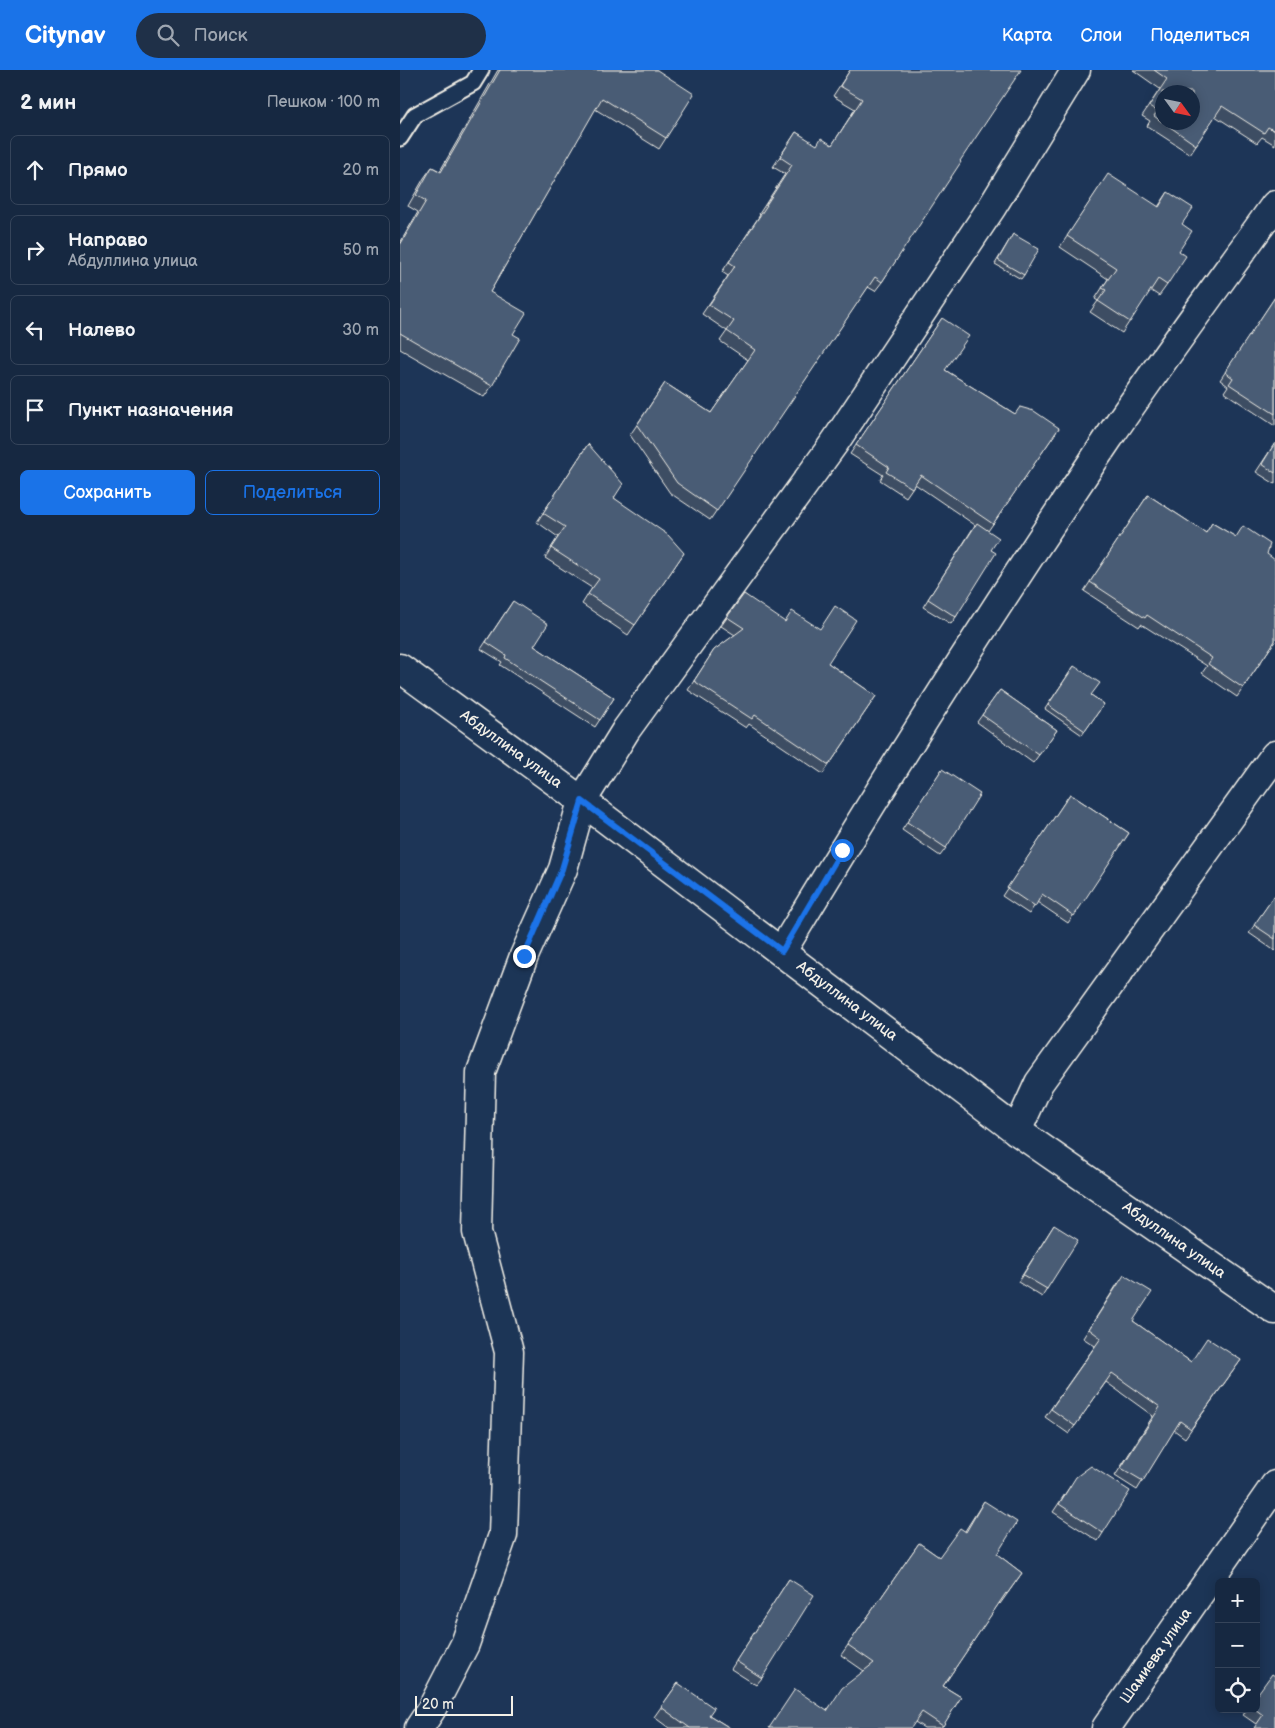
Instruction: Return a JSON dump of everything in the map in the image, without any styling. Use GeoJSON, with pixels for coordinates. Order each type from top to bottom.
{"type":"FeatureCollection","features":[{"type":"Feature","properties":{"kind":"street"},"geometry":{"type":"LineString","coordinates":[[418,1728],[431,1710],[465,1644],[503,1535],[509,1352],[477,1232],[481,1072],[524,956],[562,869],[582,801],[626,730],[835,442],[992,207],[1076,70]]}},
{"type":"Feature","properties":{"kind":"street"},"geometry":{"type":"LineString","coordinates":[[782,951],[842,850],[976,638],[1109,438],[1275,204]]}},
{"type":"Feature","properties":{"kind":"street","name":"Абдуллина улица"},"geometry":{"type":"LineString","coordinates":[[400,668],[782,951],[1017,1131],[1275,1310]]}},
{"type":"Feature","properties":{"kind":"street"},"geometry":{"type":"LineString","coordinates":[[1017,1131],[1039,1083],[1275,755]]}},
{"type":"Feature","properties":{"kind":"street","name":"Шамиева улица"},"geometry":{"type":"LineString","coordinates":[[1106,1728],[1275,1485]]}},
{"type":"Feature","properties":{"kind":"lane"},"geometry":{"type":"LineString","coordinates":[[400,138],[415,115],[473,83],[481,70]]}},
{"type":"Feature","properties":{"kind":"building"},"geometry":{"type":"Polygon","coordinates":[[[500,70],[657,70],[694,94],[666,138],[602,98],[490,292],[526,313],[513,334],[520,338],[492,386],[400,333],[400,245],[426,201],[416,195],[432,167],[441,172],[500,70]]]}},
{"type":"Feature","properties":{"kind":"building"},"geometry":{"type":"Polygon","coordinates":[[[850,70],[1021,70],[882,282],[875,277],[717,511],[677,483],[637,425],[665,383],[711,413],[755,350],[727,331],[734,321],[709,305],[735,266],[729,262],[792,165],[780,157],[796,132],[817,145],[821,138],[832,145],[862,99],[840,86],[850,70]]]}},
{"type":"Feature","properties":{"kind":"building"},"geometry":{"type":"Polygon","coordinates":[[[1154,70],[1275,70],[1275,131],[1268,127],[1264,133],[1222,106],[1196,145],[1174,130],[1200,130],[1200,85],[1163,85],[1167,79],[1154,70]]]}},
{"type":"Feature","properties":{"kind":"building"},"geometry":{"type":"Polygon","coordinates":[[[1155,97],[1155,110],[1149,106],[1155,97]]]}},
{"type":"Feature","properties":{"kind":"building"},"geometry":{"type":"Polygon","coordinates":[[[1108,174],[1159,207],[1168,192],[1193,208],[1182,224],[1192,231],[1179,251],[1186,256],[1167,285],[1158,279],[1130,322],[1098,301],[1106,290],[1102,288],[1116,268],[1067,236],[1108,174]]]}},
{"type":"Feature","properties":{"kind":"building"},"geometry":{"type":"Polygon","coordinates":[[[1013,234],[1039,249],[1024,275],[998,260],[1013,234]]]}},
{"type":"Feature","properties":{"kind":"building"},"geometry":{"type":"Polygon","coordinates":[[[1275,297],[1275,414],[1229,384],[1233,378],[1225,372],[1275,297]]]}},
{"type":"Feature","properties":{"kind":"building"},"geometry":{"type":"Polygon","coordinates":[[[942,318],[969,336],[945,370],[1015,414],[1020,407],[1034,411],[1059,428],[993,524],[921,475],[912,488],[886,472],[889,467],[856,445],[942,318]]]}},
{"type":"Feature","properties":{"kind":"building"},"geometry":{"type":"Polygon","coordinates":[[[1275,443],[1275,473],[1262,464],[1275,443]]]}},
{"type":"Feature","properties":{"kind":"building"},"geometry":{"type":"Polygon","coordinates":[[[588,444],[623,484],[614,498],[668,535],[684,553],[635,625],[588,594],[599,579],[551,548],[565,527],[543,513],[588,444]]]}},
{"type":"Feature","properties":{"kind":"building"},"geometry":{"type":"Polygon","coordinates":[[[1148,495],[1206,533],[1212,523],[1236,537],[1243,526],[1270,544],[1267,554],[1275,560],[1275,641],[1243,688],[1208,664],[1212,658],[1147,615],[1145,618],[1090,582],[1148,495]]]}},
{"type":"Feature","properties":{"kind":"building"},"geometry":{"type":"Polygon","coordinates":[[[977,523],[999,538],[991,550],[996,553],[956,617],[928,599],[977,523]]]}},
{"type":"Feature","properties":{"kind":"building"},"geometry":{"type":"Polygon","coordinates":[[[744,594],[785,622],[792,611],[820,629],[835,606],[856,620],[828,663],[876,696],[829,765],[755,715],[752,719],[694,681],[714,650],[744,628],[727,617],[744,594]]]}},
{"type":"Feature","properties":{"kind":"building"},"geometry":{"type":"Polygon","coordinates":[[[513,601],[548,624],[534,646],[614,698],[600,720],[505,658],[506,655],[486,642],[513,601]]]}},
{"type":"Feature","properties":{"kind":"building"},"geometry":{"type":"Polygon","coordinates":[[[1074,666],[1100,683],[1091,695],[1104,704],[1085,731],[1048,705],[1074,666]]]}},
{"type":"Feature","properties":{"kind":"building"},"geometry":{"type":"Polygon","coordinates":[[[1000,690],[1057,730],[1039,755],[982,715],[1000,690]]]}},
{"type":"Feature","properties":{"kind":"building"},"geometry":{"type":"Polygon","coordinates":[[[942,769],[980,794],[946,848],[907,822],[942,769]]]}},
{"type":"Feature","properties":{"kind":"building"},"geometry":{"type":"Polygon","coordinates":[[[1070,794],[1129,833],[1074,916],[1042,894],[1035,907],[1007,888],[1070,794]]]}},
{"type":"Feature","properties":{"kind":"building"},"geometry":{"type":"Polygon","coordinates":[[[1275,895],[1275,939],[1254,925],[1275,895]]]}},
{"type":"Feature","properties":{"kind":"building"},"geometry":{"type":"Polygon","coordinates":[[[1054,1225],[1078,1240],[1047,1289],[1023,1275],[1054,1225]]]}},
{"type":"Feature","properties":{"kind":"building"},"geometry":{"type":"Polygon","coordinates":[[[1124,1275],[1152,1292],[1133,1321],[1191,1362],[1207,1338],[1241,1360],[1191,1429],[1180,1421],[1143,1481],[1121,1468],[1160,1407],[1112,1373],[1075,1426],[1051,1409],[1101,1338],[1089,1329],[1124,1275]]]}},
{"type":"Feature","properties":{"kind":"building"},"geometry":{"type":"Polygon","coordinates":[[[1091,1466],[1130,1491],[1103,1533],[1059,1504],[1076,1477],[1091,1466]]]}},
{"type":"Feature","properties":{"kind":"building"},"geometry":{"type":"Polygon","coordinates":[[[984,1501],[1017,1522],[997,1554],[1022,1573],[1006,1593],[943,1686],[961,1697],[943,1726],[922,1712],[911,1728],[769,1728],[795,1689],[827,1711],[842,1688],[874,1663],[848,1645],[919,1543],[939,1557],[960,1528],[966,1532],[984,1501]]]}},
{"type":"Feature","properties":{"kind":"building"},"geometry":{"type":"Polygon","coordinates":[[[789,1579],[814,1595],[762,1678],[736,1661],[789,1579]]]}},
{"type":"Feature","properties":{"kind":"building"},"geometry":{"type":"Polygon","coordinates":[[[1272,1674],[1275,1676],[1275,1728],[1254,1728],[1263,1715],[1260,1713],[1260,1690],[1272,1674]]]}},
{"type":"Feature","properties":{"kind":"building"},"geometry":{"type":"Polygon","coordinates":[[[678,1683],[714,1708],[709,1715],[730,1728],[690,1728],[661,1707],[678,1683]]]}},
{"type":"Feature","properties":{"kind":"route"},"geometry":{"type":"LineString","coordinates":[[524,956],[562,869],[582,801],[782,951],[842,850]]}}]}
